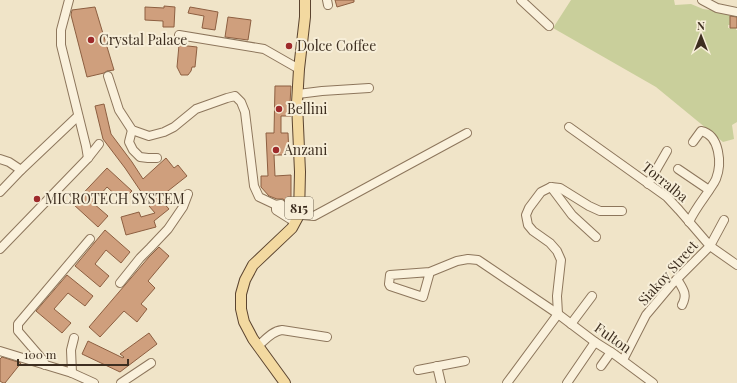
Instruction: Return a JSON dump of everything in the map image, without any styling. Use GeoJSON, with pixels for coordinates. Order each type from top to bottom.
{"type":"FeatureCollection","features":[{"type":"Feature","properties":{"kind":"main road","name":"815"},"geometry":{"type":"LineString","coordinates":[[285,383],[253,339],[244,322],[241,308],[241,294],[245,280],[253,265],[292,228],[297,219],[300,172],[297,103],[305,17],[305,0]]}},
{"type":"Feature","properties":{"kind":"street"},"geometry":{"type":"LineString","coordinates":[[62,0],[68,4],[61,30],[61,45],[88,158]]}},
{"type":"Feature","properties":{"kind":"street"},"geometry":{"type":"LineString","coordinates":[[702,0],[717,8],[737,12]]}},
{"type":"Feature","properties":{"kind":"street"},"geometry":{"type":"LineString","coordinates":[[524,1],[549,26]]}},
{"type":"Feature","properties":{"kind":"street"},"geometry":{"type":"LineString","coordinates":[[179,35],[264,49],[299,69]]}},
{"type":"Feature","properties":{"kind":"street"},"geometry":{"type":"LineString","coordinates":[[108,76],[119,110],[132,130],[149,136],[164,132],[174,127],[196,109],[235,96],[241,102],[245,112],[254,186],[260,197],[276,205],[276,210],[297,219],[314,216],[467,133]]}},
{"type":"Feature","properties":{"kind":"street"},"geometry":{"type":"LineString","coordinates":[[298,94],[369,88]]}},
{"type":"Feature","properties":{"kind":"street"},"geometry":{"type":"LineString","coordinates":[[0,192],[78,116]]}},
{"type":"Feature","properties":{"kind":"street","name":"Torralba"},"geometry":{"type":"LineString","coordinates":[[569,126],[667,197],[710,246],[737,265]]}},
{"type":"Feature","properties":{"kind":"street"},"geometry":{"type":"LineString","coordinates":[[132,130],[130,142],[133,150],[140,157],[157,158]]}},
{"type":"Feature","properties":{"kind":"street"},"geometry":{"type":"LineString","coordinates":[[689,222],[716,179],[718,164],[718,148],[713,138],[701,131],[693,142]]}},
{"type":"Feature","properties":{"kind":"street"},"geometry":{"type":"LineString","coordinates":[[0,249],[88,158],[99,144]]}},
{"type":"Feature","properties":{"kind":"street"},"geometry":{"type":"LineString","coordinates":[[648,184],[667,151]]}},
{"type":"Feature","properties":{"kind":"street"},"geometry":{"type":"LineString","coordinates":[[0,159],[9,162],[21,170]]}},
{"type":"Feature","properties":{"kind":"street"},"geometry":{"type":"LineString","coordinates":[[678,169],[709,190]]}},
{"type":"Feature","properties":{"kind":"street"},"geometry":{"type":"LineString","coordinates":[[551,187],[572,215],[596,237]]}},
{"type":"Feature","properties":{"kind":"street"},"geometry":{"type":"LineString","coordinates":[[507,383],[558,314],[557,296],[561,260],[557,251],[550,243],[533,231],[528,225],[526,215],[529,208],[541,192],[551,187],[560,188],[600,211],[622,211]]}},
{"type":"Feature","properties":{"kind":"street"},"geometry":{"type":"LineString","coordinates":[[120,283],[140,258],[168,229],[183,207],[188,194]]}},
{"type":"Feature","properties":{"kind":"street","name":"Siakoy Street"},"geometry":{"type":"LineString","coordinates":[[623,360],[646,315],[672,284],[710,246],[724,220]]}},
{"type":"Feature","properties":{"kind":"street"},"geometry":{"type":"LineString","coordinates":[[45,365],[43,360],[18,331],[18,324],[90,239]]}},
{"type":"Feature","properties":{"kind":"street","name":"Fulton"},"geometry":{"type":"LineString","coordinates":[[430,272],[422,297],[390,286],[389,284],[390,276],[430,272],[457,261],[468,259],[478,260],[558,314],[653,383]]}},
{"type":"Feature","properties":{"kind":"street"},"geometry":{"type":"LineString","coordinates":[[677,279],[685,293],[685,300],[682,305]]}},
{"type":"Feature","properties":{"kind":"street"},"geometry":{"type":"LineString","coordinates":[[571,324],[592,296]]}},
{"type":"Feature","properties":{"kind":"street"},"geometry":{"type":"LineString","coordinates":[[258,346],[278,330],[327,338]]}},
{"type":"Feature","properties":{"kind":"street"},"geometry":{"type":"LineString","coordinates":[[72,373],[71,350],[74,338]]}},
{"type":"Feature","properties":{"kind":"street"},"geometry":{"type":"LineString","coordinates":[[567,383],[596,342]]}},
{"type":"Feature","properties":{"kind":"street"},"geometry":{"type":"LineString","coordinates":[[0,351],[72,373],[94,383]]}},
{"type":"Feature","properties":{"kind":"street"},"geometry":{"type":"LineString","coordinates":[[601,366],[611,352]]}},
{"type":"Feature","properties":{"kind":"street"},"geometry":{"type":"LineString","coordinates":[[418,370],[465,361]]}},
{"type":"Feature","properties":{"kind":"street"},"geometry":{"type":"LineString","coordinates":[[121,383],[152,363]]}},
{"type":"Feature","properties":{"kind":"street"},"geometry":{"type":"LineString","coordinates":[[438,366],[441,383]]}},
{"type":"Feature","properties":{"kind":"green space"},"geometry":{"type":"Polygon","coordinates":[[[571,0],[674,0],[675,5],[691,4],[703,9],[730,13],[730,20],[732,20],[736,25],[728,25],[728,28],[736,28],[737,30],[737,122],[732,125],[734,139],[723,142],[656,87],[553,28],[571,0]]]}},
{"type":"Feature","properties":{"kind":"building"},"geometry":{"type":"Polygon","coordinates":[[[335,0],[354,0],[354,2],[337,7],[335,0]]]}},
{"type":"Feature","properties":{"kind":"building"},"geometry":{"type":"Polygon","coordinates":[[[164,6],[175,7],[174,27],[163,27],[163,21],[145,20],[145,7],[164,8],[164,6]]]}},
{"type":"Feature","properties":{"kind":"building","name":"Crystal Palace"},"geometry":{"type":"Polygon","coordinates":[[[95,7],[114,70],[87,77],[71,15],[72,10],[95,7]]]}},
{"type":"Feature","properties":{"kind":"building"},"geometry":{"type":"Polygon","coordinates":[[[190,7],[218,12],[215,30],[202,28],[204,16],[188,13],[190,7]]]}},
{"type":"Feature","properties":{"kind":"building"},"geometry":{"type":"Polygon","coordinates":[[[730,16],[737,17],[737,28],[730,28],[730,16]]]}},
{"type":"Feature","properties":{"kind":"building"},"geometry":{"type":"Polygon","coordinates":[[[228,17],[251,20],[248,40],[225,37],[228,17]]]}},
{"type":"Feature","properties":{"kind":"building"},"geometry":{"type":"Polygon","coordinates":[[[179,45],[197,47],[195,67],[192,67],[188,75],[181,75],[177,67],[179,45]]]}},
{"type":"Feature","properties":{"kind":"building"},"geometry":{"type":"Polygon","coordinates":[[[275,86],[291,86],[291,116],[281,116],[281,133],[288,133],[289,155],[274,155],[275,176],[291,175],[291,199],[289,202],[269,196],[261,187],[261,176],[268,176],[266,133],[274,133],[275,86]]]}},
{"type":"Feature","properties":{"kind":"building"},"geometry":{"type":"Polygon","coordinates":[[[104,104],[111,134],[143,179],[166,158],[174,168],[178,165],[187,176],[159,198],[169,209],[154,221],[156,227],[126,235],[121,217],[139,212],[141,217],[155,213],[125,168],[103,139],[95,106],[104,104]]]}},
{"type":"Feature","properties":{"kind":"building"},"geometry":{"type":"Polygon","coordinates":[[[107,168],[132,191],[122,201],[107,187],[93,203],[108,216],[98,227],[73,204],[107,168]]]}},
{"type":"Feature","properties":{"kind":"building"},"geometry":{"type":"Polygon","coordinates":[[[105,230],[130,252],[121,263],[106,250],[95,264],[109,276],[100,287],[75,266],[105,230]]]}},
{"type":"Feature","properties":{"kind":"building"},"geometry":{"type":"Polygon","coordinates":[[[159,247],[169,256],[148,281],[155,288],[141,304],[147,309],[137,322],[124,311],[100,337],[89,327],[159,247]]]}},
{"type":"Feature","properties":{"kind":"building"},"geometry":{"type":"Polygon","coordinates":[[[67,275],[93,296],[85,306],[68,293],[54,309],[71,323],[62,333],[36,311],[67,275]]]}},
{"type":"Feature","properties":{"kind":"building"},"geometry":{"type":"Polygon","coordinates":[[[149,333],[157,344],[120,372],[82,354],[88,341],[123,358],[124,357],[120,354],[149,333]]]}},
{"type":"Feature","properties":{"kind":"building"},"geometry":{"type":"Polygon","coordinates":[[[2,357],[21,363],[5,383],[0,381],[0,359],[2,357]]]}},
{"type":"Feature","properties":{"kind":"place","name":"Crystal Palace"},"geometry":{"type":"Point","coordinates":[91,40]}},
{"type":"Feature","properties":{"kind":"place","name":"Dolce Coffee"},"geometry":{"type":"Point","coordinates":[289,46]}},
{"type":"Feature","properties":{"kind":"place","name":"Bellini"},"geometry":{"type":"Point","coordinates":[279,109]}},
{"type":"Feature","properties":{"kind":"place","name":"Anzani"},"geometry":{"type":"Point","coordinates":[276,150]}},
{"type":"Feature","properties":{"kind":"place","name":"MICROTECH SYSTEM"},"geometry":{"type":"Point","coordinates":[37,199]}}]}
